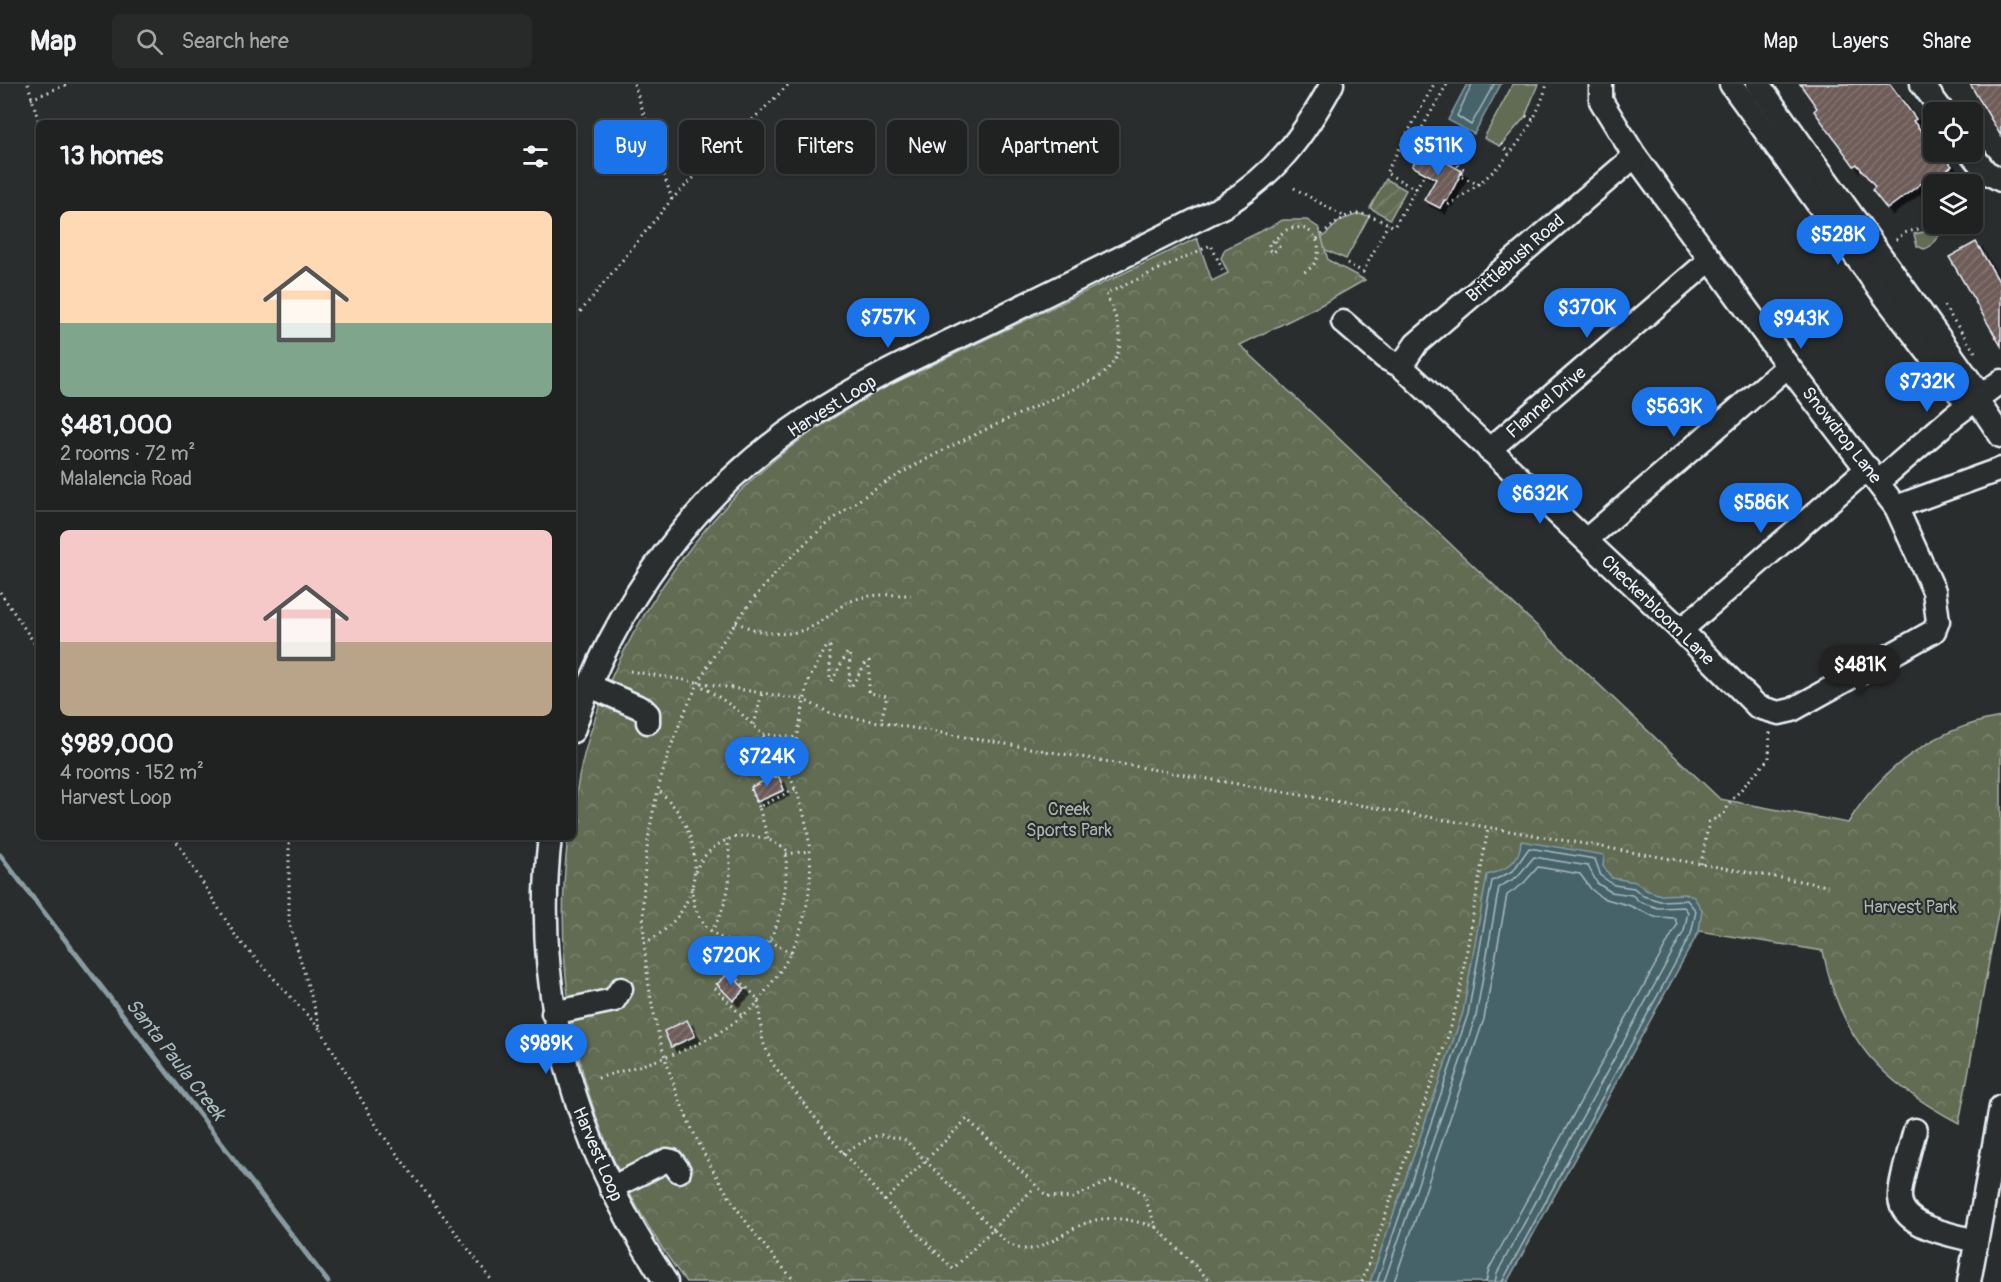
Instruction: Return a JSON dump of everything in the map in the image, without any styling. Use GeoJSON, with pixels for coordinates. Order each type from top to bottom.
{"type":"FeatureCollection","features":[{"type":"Feature","properties":{"kind":"street","name":"Harvest Loop"},"geometry":{"type":"LineString","coordinates":[[576,723],[590,686],[625,614],[651,573],[705,505],[770,445],[807,418],[865,383],[1224,207],[1260,182],[1293,148],[1332,84]]}},
{"type":"Feature","properties":{"kind":"street","name":"Snowdrop Lane"},"geometry":{"type":"LineString","coordinates":[[1602,84],[1601,101],[1635,156],[1788,366],[1873,474],[1896,507],[1934,591],[1938,621],[1934,631],[1802,704],[1779,713],[1764,710]]}},
{"type":"Feature","properties":{"kind":"street"},"geometry":{"type":"LineString","coordinates":[[1731,84],[1886,298],[1963,398],[1976,399]]}},
{"type":"Feature","properties":{"kind":"street"},"geometry":{"type":"LineString","coordinates":[[1758,84],[1975,388],[1976,399],[2001,436]]}},
{"type":"Feature","properties":{"kind":"street"},"geometry":{"type":"LineString","coordinates":[[1922,84],[1936,102]]}},
{"type":"Feature","properties":{"kind":"street","name":"Brittlebush Road"},"geometry":{"type":"LineString","coordinates":[[1401,366],[1416,344],[1635,156]]}},
{"type":"Feature","properties":{"kind":"street"},"geometry":{"type":"LineString","coordinates":[[1980,162],[1995,177]]}},
{"type":"Feature","properties":{"kind":"street","name":"Flannel Drive"},"geometry":{"type":"LineString","coordinates":[[1489,450],[1711,259]]}},
{"type":"Feature","properties":{"kind":"street","name":"Checkerbloom Lane"},"geometry":{"type":"LineString","coordinates":[[1343,322],[1384,357],[1401,366],[1764,710]]}},
{"type":"Feature","properties":{"kind":"street"},"geometry":{"type":"LineString","coordinates":[[1586,540],[1788,366]]}},
{"type":"Feature","properties":{"kind":"street"},"geometry":{"type":"LineString","coordinates":[[1681,630],[1873,474],[2001,381]]}},
{"type":"Feature","properties":{"kind":"street"},"geometry":{"type":"LineString","coordinates":[[1896,507],[2001,469]]}},
{"type":"Feature","properties":{"kind":"street"},"geometry":{"type":"LineString","coordinates":[[590,686],[643,709],[648,714],[648,723]]}},
{"type":"Feature","properties":{"kind":"street","name":"Harvest Loop"},"geometry":{"type":"LineString","coordinates":[[550,840],[545,935],[553,1013],[570,1087],[611,1188],[666,1282]]}},
{"type":"Feature","properties":{"kind":"street"},"geometry":{"type":"LineString","coordinates":[[553,1013],[614,1000],[621,989]]}},
{"type":"Feature","properties":{"kind":"street"},"geometry":{"type":"LineString","coordinates":[[1969,1282],[2001,1107]]}},
{"type":"Feature","properties":{"kind":"street"},"geometry":{"type":"LineString","coordinates":[[1915,1130],[1900,1199],[1908,1215],[1927,1228],[1976,1241]]}},
{"type":"Feature","properties":{"kind":"street"},"geometry":{"type":"LineString","coordinates":[[611,1188],[667,1160],[672,1161],[679,1171]]}},
{"type":"Feature","properties":{"kind":"path"},"geometry":{"type":"LineString","coordinates":[[28,84],[38,120]]}},
{"type":"Feature","properties":{"kind":"path"},"geometry":{"type":"LineString","coordinates":[[31,99],[68,84]]}},
{"type":"Feature","properties":{"kind":"path"},"geometry":{"type":"LineString","coordinates":[[634,84],[672,199]]}},
{"type":"Feature","properties":{"kind":"path"},"geometry":{"type":"LineString","coordinates":[[576,317],[672,199],[789,84]]}},
{"type":"Feature","properties":{"kind":"path"},"geometry":{"type":"LineString","coordinates":[[1416,189],[1386,173],[1434,84]]}},
{"type":"Feature","properties":{"kind":"path"},"geometry":{"type":"LineString","coordinates":[[1447,84],[1414,142],[1464,169],[1460,176],[1478,184]]}},
{"type":"Feature","properties":{"kind":"path"},"geometry":{"type":"LineString","coordinates":[[1443,202],[1448,205],[1478,184],[1509,154],[1533,119],[1547,84]]}},
{"type":"Feature","properties":{"kind":"path"},"geometry":{"type":"LineString","coordinates":[[1526,116],[1533,119]]}},
{"type":"Feature","properties":{"kind":"path"},"geometry":{"type":"LineString","coordinates":[[1501,144],[1509,154]]}},
{"type":"Feature","properties":{"kind":"path"},"geometry":{"type":"LineString","coordinates":[[1317,239],[1343,216],[1355,212],[1367,213],[1394,227],[1425,173]]}},
{"type":"Feature","properties":{"kind":"path"},"geometry":{"type":"LineString","coordinates":[[1294,188],[1343,216]]}},
{"type":"Feature","properties":{"kind":"path"},"geometry":{"type":"LineString","coordinates":[[1347,263],[1363,272],[1388,224]]}},
{"type":"Feature","properties":{"kind":"path"},"geometry":{"type":"LineString","coordinates":[[1275,241],[1285,231],[1296,228],[1308,231],[1317,239],[1319,258],[1312,267],[1302,273]]}},
{"type":"Feature","properties":{"kind":"path"},"geometry":{"type":"LineString","coordinates":[[1896,240],[1907,232],[1923,228]]}},
{"type":"Feature","properties":{"kind":"path"},"geometry":{"type":"LineString","coordinates":[[796,1282],[746,1225],[721,1187],[684,1114],[664,1058],[650,1000],[644,943],[645,869],[658,790],[672,746],[698,684],[736,622],[783,564],[837,516],[872,491],[936,455],[1101,376],[1110,368],[1117,358],[1120,337],[1119,323],[1106,294],[1210,245],[1223,271]]}},
{"type":"Feature","properties":{"kind":"path"},"geometry":{"type":"LineString","coordinates":[[0,592],[36,646]]}},
{"type":"Feature","properties":{"kind":"path"},"geometry":{"type":"LineString","coordinates":[[736,622],[763,632],[793,633],[814,626],[842,605],[857,599],[882,594],[910,595]]}},
{"type":"Feature","properties":{"kind":"path"},"geometry":{"type":"LineString","coordinates":[[789,776],[808,681],[827,646],[830,646],[830,680],[832,681],[847,653],[850,654],[849,687],[869,661],[869,693],[887,696],[881,722]]}},
{"type":"Feature","properties":{"kind":"path"},"geometry":{"type":"LineString","coordinates":[[630,671],[804,700],[832,714],[1828,886]]}},
{"type":"Feature","properties":{"kind":"path"},"geometry":{"type":"LineString","coordinates":[[598,1077],[664,1058],[707,1040],[742,1016],[758,1001],[791,953],[807,900],[810,851],[807,828],[787,770],[754,725],[728,702],[698,684]]}},
{"type":"Feature","properties":{"kind":"path"},"geometry":{"type":"LineString","coordinates":[[754,725],[762,693]]}},
{"type":"Feature","properties":{"kind":"path"},"geometry":{"type":"LineString","coordinates":[[1701,864],[1709,822],[1725,814],[1730,802],[1769,758],[1764,710]]}},
{"type":"Feature","properties":{"kind":"path"},"geometry":{"type":"LineString","coordinates":[[762,734],[797,738]]}},
{"type":"Feature","properties":{"kind":"path"},"geometry":{"type":"LineString","coordinates":[[768,839],[759,807],[750,787],[787,770]]}},
{"type":"Feature","properties":{"kind":"path"},"geometry":{"type":"LineString","coordinates":[[759,807],[795,789]]}},
{"type":"Feature","properties":{"kind":"path"},"geometry":{"type":"LineString","coordinates":[[658,790],[678,809],[690,833],[695,860],[692,888],[695,909],[711,932],[727,942],[747,946],[769,941],[791,953]]}},
{"type":"Feature","properties":{"kind":"path"},"geometry":{"type":"LineString","coordinates":[[1362,1282],[1450,1030],[1460,990],[1488,828]]}},
{"type":"Feature","properties":{"kind":"path"},"geometry":{"type":"LineString","coordinates":[[694,874],[707,852],[728,839],[748,835],[768,839],[786,850],[781,915],[769,941]]}},
{"type":"Feature","properties":{"kind":"path"},"geometry":{"type":"LineString","coordinates":[[711,932],[720,915],[729,887],[731,858],[728,839]]}},
{"type":"Feature","properties":{"kind":"path"},"geometry":{"type":"LineString","coordinates":[[176,840],[237,938],[321,1030],[379,1130],[493,1282]]}},
{"type":"Feature","properties":{"kind":"path"},"geometry":{"type":"LineString","coordinates":[[291,840],[289,921],[321,1030]]}},
{"type":"Feature","properties":{"kind":"path"},"geometry":{"type":"LineString","coordinates":[[786,854],[810,851]]}},
{"type":"Feature","properties":{"kind":"path"},"geometry":{"type":"LineString","coordinates":[[644,943],[663,932],[678,916],[692,888]]}},
{"type":"Feature","properties":{"kind":"path"},"geometry":{"type":"LineString","coordinates":[[742,1016],[714,987],[730,971],[747,946]]}},
{"type":"Feature","properties":{"kind":"path"},"geometry":{"type":"LineString","coordinates":[[730,971],[758,1001],[763,1042],[772,1063],[843,1153],[885,1201],[952,1269],[1035,1187]]}},
{"type":"Feature","properties":{"kind":"path"},"geometry":{"type":"LineString","coordinates":[[885,1201],[967,1119],[1035,1187],[1047,1196],[1065,1198],[1111,1181],[1126,1183],[1144,1195],[1156,1227],[1211,1282]]}},
{"type":"Feature","properties":{"kind":"path"},"geometry":{"type":"LineString","coordinates":[[843,1153],[865,1139],[881,1135],[904,1139],[1011,1245],[1032,1249],[1043,1248],[1073,1228],[1097,1220],[1129,1220],[1156,1227]]}},
{"type":"Feature","properties":{"kind":"green space"},"geometry":{"type":"Polygon","coordinates":[[[1513,84],[1538,84],[1525,117],[1500,146],[1484,138],[1513,84]]]}},
{"type":"Feature","properties":{"kind":"green space"},"geometry":{"type":"Polygon","coordinates":[[[1386,179],[1406,190],[1390,219],[1370,208],[1386,179]]]}},
{"type":"Feature","properties":{"kind":"green space"},"geometry":{"type":"Polygon","coordinates":[[[1359,214],[1369,216],[1346,259],[1321,248],[1321,239],[1341,220],[1359,214]]]}},
{"type":"Feature","properties":{"kind":"green space","name":"Creek Sports Park"},"geometry":{"type":"Polygon","coordinates":[[[1283,220],[1307,220],[1319,228],[1328,260],[1365,280],[1319,306],[1240,345],[1720,799],[1848,823],[1877,784],[1912,753],[1954,730],[2001,717],[2001,897],[1959,1123],[1907,1091],[1868,1055],[1840,1010],[1823,951],[1699,931],[1507,1282],[686,1282],[652,1232],[623,1180],[600,1126],[583,1071],[571,1015],[564,957],[564,898],[568,840],[576,840],[577,787],[589,736],[608,685],[633,635],[662,587],[694,543],[729,503],[778,457],[832,419],[874,393],[1197,238],[1212,281],[1228,273],[1221,258],[1225,249],[1283,220]]]}},
{"type":"Feature","properties":{"kind":"green space"},"geometry":{"type":"Polygon","coordinates":[[[1923,232],[1923,234],[1941,234],[1924,249],[1917,246],[1914,234],[1923,232]]]}},
{"type":"Feature","properties":{"kind":"water"},"geometry":{"type":"Polygon","coordinates":[[[1467,84],[1501,84],[1474,134],[1448,120],[1467,84]]]}},
{"type":"Feature","properties":{"kind":"water"},"geometry":{"type":"Polygon","coordinates":[[[1521,841],[1604,855],[1603,866],[1612,878],[1636,882],[1646,890],[1661,895],[1686,894],[1694,897],[1702,910],[1699,931],[1507,1282],[1370,1282],[1463,1012],[1487,875],[1506,868],[1515,860],[1521,841]]]}},
{"type":"Feature","properties":{"kind":"building"},"geometry":{"type":"Polygon","coordinates":[[[1800,84],[1890,84],[1916,119],[1913,121],[1923,133],[1923,162],[1949,162],[1952,166],[1940,174],[1923,174],[1923,182],[1887,209],[1872,190],[1875,187],[1857,164],[1854,166],[1814,111],[1817,108],[1800,84]]]}},
{"type":"Feature","properties":{"kind":"building"},"geometry":{"type":"Polygon","coordinates":[[[1970,84],[2001,84],[2001,136],[1983,102],[1981,102],[1970,84]]]}},
{"type":"Feature","properties":{"kind":"building"},"geometry":{"type":"Polygon","coordinates":[[[1422,149],[1462,171],[1447,201],[1444,200],[1440,208],[1424,200],[1436,179],[1412,166],[1422,149]]]}},
{"type":"Feature","properties":{"kind":"building"},"geometry":{"type":"Polygon","coordinates":[[[1976,242],[2001,285],[2001,346],[1949,257],[1976,242]]]}},
{"type":"Feature","properties":{"kind":"building"},"geometry":{"type":"Polygon","coordinates":[[[772,777],[779,777],[784,790],[757,802],[751,787],[772,777]]]}},
{"type":"Feature","properties":{"kind":"building"},"geometry":{"type":"Polygon","coordinates":[[[729,973],[745,989],[733,1001],[717,984],[729,973]]]}},
{"type":"Feature","properties":{"kind":"building"},"geometry":{"type":"Polygon","coordinates":[[[687,1020],[695,1036],[671,1047],[664,1031],[687,1020]]]}},
{"type":"Feature","properties":{"kind":"waterway","name":"Santa Paula Creek"},"geometry":{"type":"LineString","coordinates":[[0,855],[328,1282]]}},
{"type":"Feature","properties":{"kind":"park label","name":"Harvest Park"},"geometry":{"type":"Point","coordinates":[1910,907]}}]}
